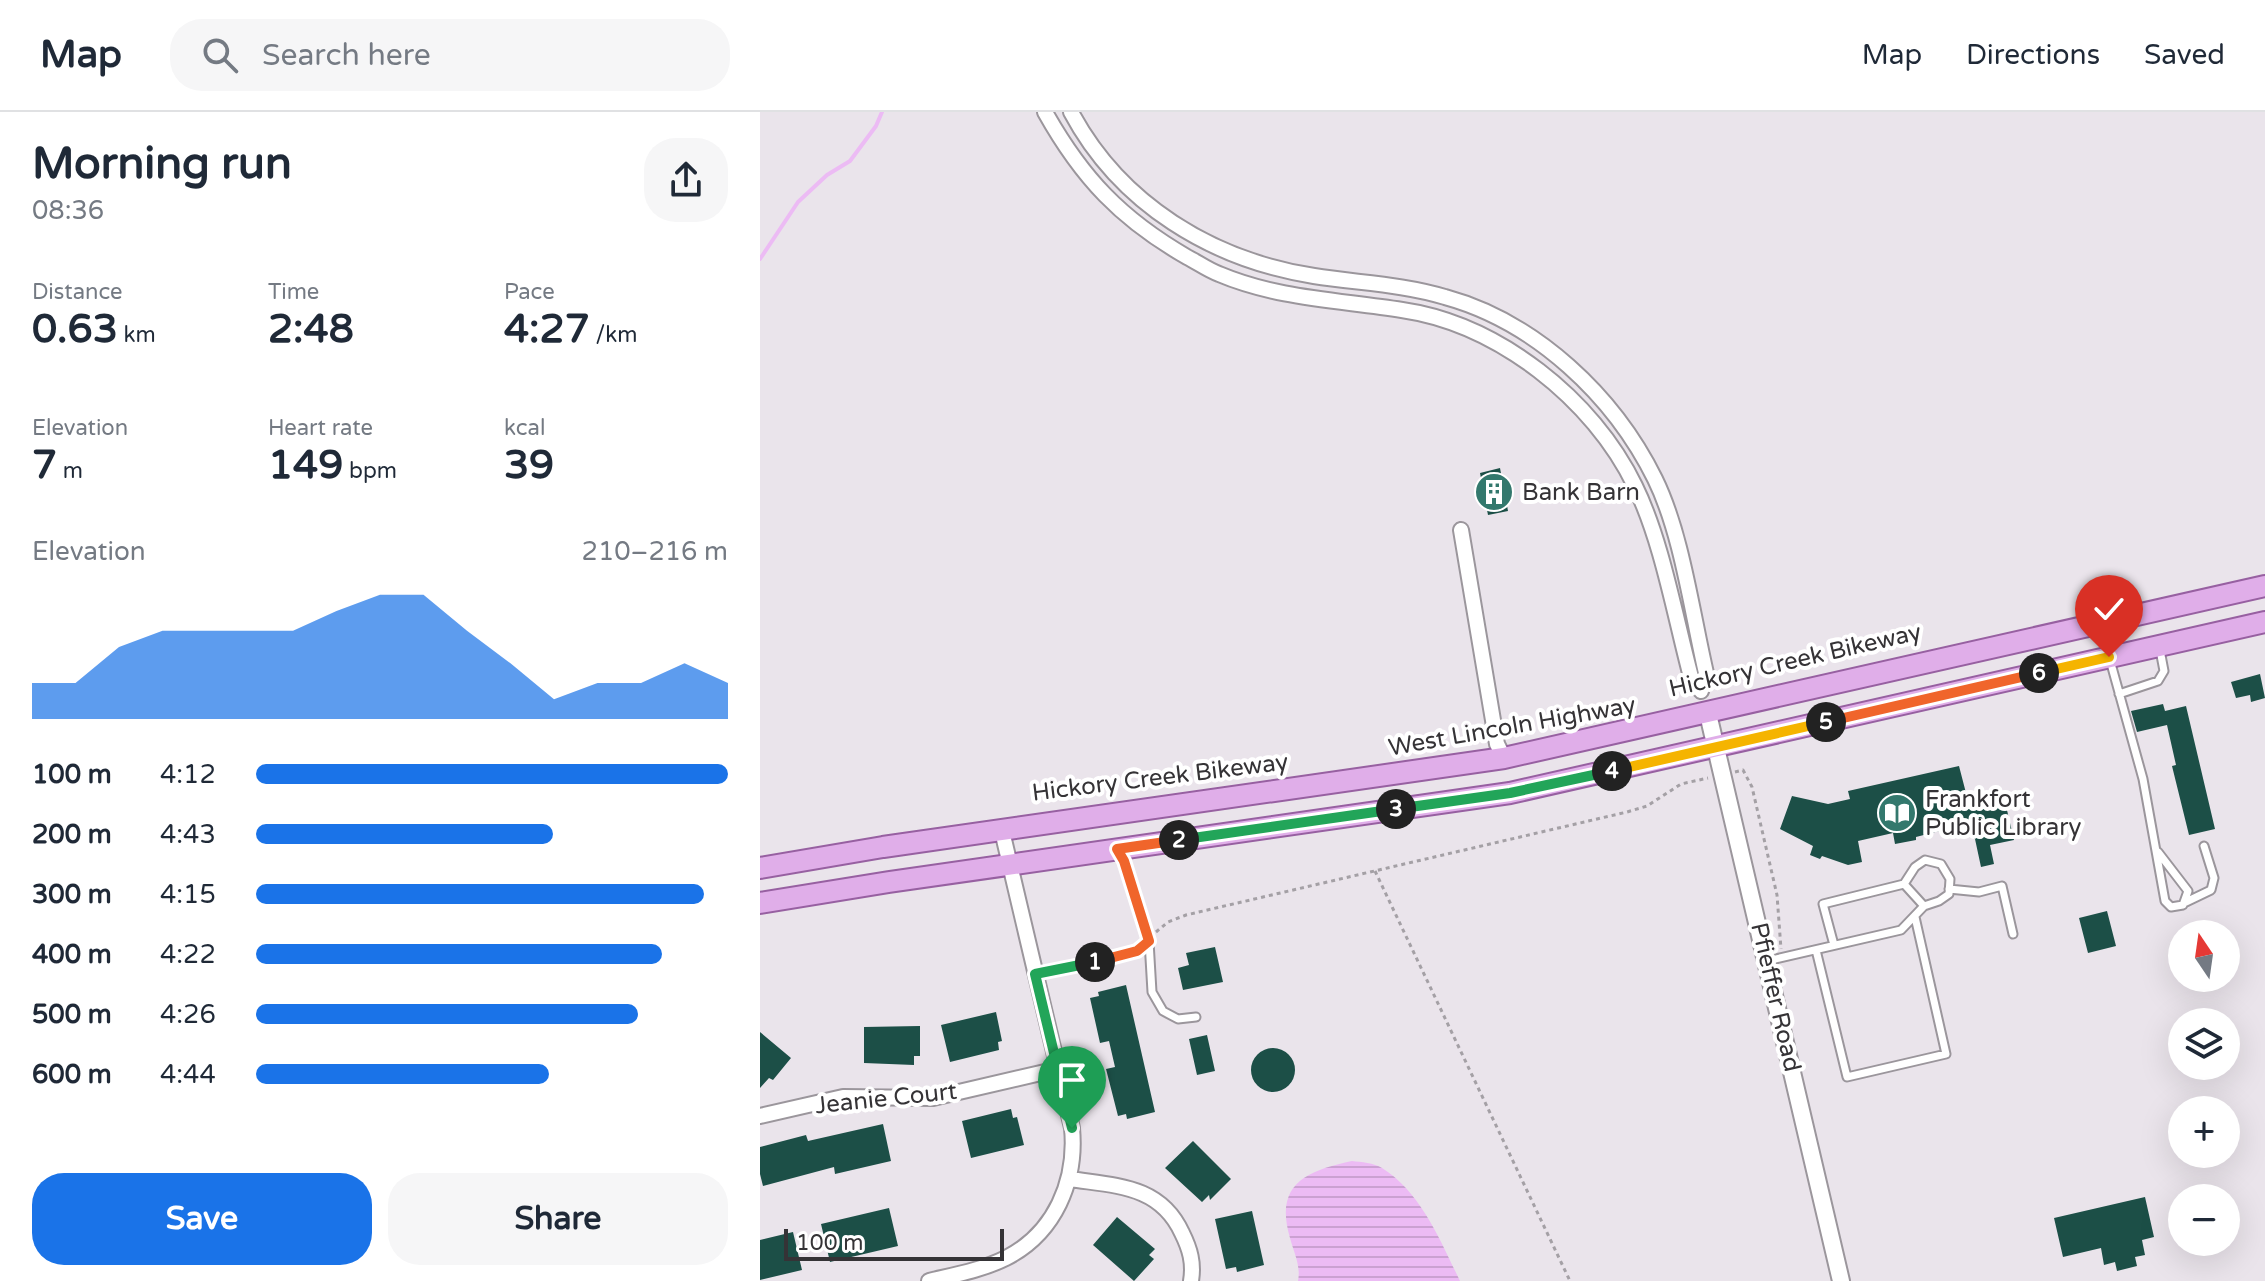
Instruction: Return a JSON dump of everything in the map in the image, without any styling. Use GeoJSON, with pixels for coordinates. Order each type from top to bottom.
{"type":"FeatureCollection","features":[{"type":"Feature","properties":{"kind":"main road","name":"West Lincoln Highway"},"geometry":{"type":"LineString","coordinates":[[760,868],[1504,758],[2265,586]]}},
{"type":"Feature","properties":{"kind":"main road"},"geometry":{"type":"LineString","coordinates":[[760,903],[1510,793],[2265,622]]}},
{"type":"Feature","properties":{"kind":"street"},"geometry":{"type":"LineString","coordinates":[[1045,112],[1087,176],[1125,216],[1159,241],[1218,274],[1274,292],[1313,300],[1406,310],[1452,322],[1496,342],[1535,367],[1577,403],[1635,486],[1655,542],[1691,677],[1701,691],[1708,714]]}},
{"type":"Feature","properties":{"kind":"street"},"geometry":{"type":"LineString","coordinates":[[1071,112],[1109,168],[1143,203],[1228,254],[1301,273],[1409,288],[1448,297],[1491,314],[1562,361],[1599,395],[1618,419],[1655,480],[1674,531],[1706,673],[1701,691]]}},
{"type":"Feature","properties":{"kind":"street"},"geometry":{"type":"LineString","coordinates":[[1461,530],[1497,744],[1504,758]]}},
{"type":"Feature","properties":{"kind":"street","name":"Pfieffer Road"},"geometry":{"type":"LineString","coordinates":[[1708,714],[1775,959],[1841,1281]]}},
{"type":"Feature","properties":{"kind":"street"},"geometry":{"type":"LineString","coordinates":[[929,1281],[995,1263],[1020,1249],[1044,1228],[1064,1196],[1070,1179],[1072,1128],[1002,831]]}},
{"type":"Feature","properties":{"kind":"street","name":"Jeanie Court"},"geometry":{"type":"LineString","coordinates":[[760,1116],[843,1097],[933,1098],[1058,1069]]}},
{"type":"Feature","properties":{"kind":"street"},"geometry":{"type":"LineString","coordinates":[[1070,1179],[1123,1187],[1163,1203],[1178,1222],[1188,1245],[1193,1268],[1191,1281]]}},
{"type":"Feature","properties":{"kind":"lane"},"geometry":{"type":"LineString","coordinates":[[2119,694],[2158,681],[2164,671],[2160,646]]}},
{"type":"Feature","properties":{"kind":"lane"},"geometry":{"type":"LineString","coordinates":[[2109,657],[2143,779],[2165,901],[2171,907],[2183,905],[2211,890],[2214,878],[2204,846]]}},
{"type":"Feature","properties":{"kind":"lane"},"geometry":{"type":"LineString","coordinates":[[1117,849],[1124,861],[1149,941],[1152,992],[1163,1011],[1178,1019],[1196,1017]]}},
{"type":"Feature","properties":{"kind":"lane"},"geometry":{"type":"LineString","coordinates":[[2158,852],[2188,891],[2186,902]]}},
{"type":"Feature","properties":{"kind":"lane"},"geometry":{"type":"LineString","coordinates":[[1775,959],[1901,930],[1924,906],[1949,894],[1950,879],[1941,864],[1925,860],[1915,867],[1904,884],[1823,904],[1834,945]]}},
{"type":"Feature","properties":{"kind":"lane"},"geometry":{"type":"LineString","coordinates":[[1904,884],[1924,906]]}},
{"type":"Feature","properties":{"kind":"lane"},"geometry":{"type":"LineString","coordinates":[[1949,889],[1979,892],[2002,886],[2013,934]]}},
{"type":"Feature","properties":{"kind":"lane"},"geometry":{"type":"LineString","coordinates":[[1816,950],[1847,1077],[1946,1054],[1915,917]]}},
{"type":"Feature","properties":{"kind":"path"},"geometry":{"type":"LineString","coordinates":[[1743,770],[1752,787],[1777,895],[1775,959]]}},
{"type":"Feature","properties":{"kind":"path"},"geometry":{"type":"LineString","coordinates":[[1035,974],[1137,951],[1168,922],[1186,915],[1627,812],[1647,806],[1681,784]]}},
{"type":"Feature","properties":{"kind":"path"},"geometry":{"type":"LineString","coordinates":[[1375,871],[1570,1281]]}},
{"type":"Feature","properties":{"kind":"shaded area"},"geometry":{"type":"Polygon","coordinates":[[[1352,1161],[1379,1166],[1408,1190],[1428,1219],[1460,1281],[1298,1281],[1298,1265],[1286,1220],[1290,1193],[1308,1176],[1352,1161]]]}},
{"type":"Feature","properties":{"kind":"building","name":"Bank Barn"},"geometry":{"type":"Polygon","coordinates":[[[1500,468],[1508,511],[1488,515],[1480,473],[1500,468]]]}},
{"type":"Feature","properties":{"kind":"building"},"geometry":{"type":"Polygon","coordinates":[[[2260,674],[2265,698],[2251,702],[2250,695],[2236,698],[2231,682],[2260,674]]]}},
{"type":"Feature","properties":{"kind":"building"},"geometry":{"type":"Polygon","coordinates":[[[2163,704],[2165,711],[2186,706],[2215,829],[2189,835],[2172,766],[2176,765],[2167,725],[2137,732],[2131,711],[2163,704]]]}},
{"type":"Feature","properties":{"kind":"building","name":"Frankfort Public Library"},"geometry":{"type":"Polygon","coordinates":[[[1959,766],[1966,793],[1976,799],[2003,793],[2014,840],[1990,845],[1994,864],[1981,867],[1975,839],[1948,820],[1943,830],[1916,837],[1916,840],[1895,844],[1893,833],[1858,841],[1862,862],[1848,865],[1810,855],[1813,846],[1780,829],[1792,796],[1828,804],[1850,799],[1848,791],[1959,766]]]}},
{"type":"Feature","properties":{"kind":"building"},"geometry":{"type":"Polygon","coordinates":[[[2107,911],[2116,946],[2088,953],[2079,918],[2107,911]]]}},
{"type":"Feature","properties":{"kind":"building"},"geometry":{"type":"Polygon","coordinates":[[[1215,947],[1223,982],[1183,990],[1178,968],[1189,965],[1186,953],[1215,947]]]}},
{"type":"Feature","properties":{"kind":"building"},"geometry":{"type":"Polygon","coordinates":[[[1126,985],[1155,1112],[1127,1119],[1126,1114],[1118,1116],[1106,1069],[1115,1067],[1109,1041],[1100,1043],[1090,998],[1099,996],[1098,992],[1126,985]]]}},
{"type":"Feature","properties":{"kind":"building"},"geometry":{"type":"Polygon","coordinates":[[[996,1012],[1002,1041],[998,1042],[999,1050],[950,1062],[941,1025],[996,1012]]]}},
{"type":"Feature","properties":{"kind":"building"},"geometry":{"type":"Polygon","coordinates":[[[920,1026],[920,1056],[914,1056],[914,1065],[864,1063],[864,1027],[920,1026]]]}},
{"type":"Feature","properties":{"kind":"building"},"geometry":{"type":"Polygon","coordinates":[[[760,1032],[791,1058],[773,1080],[769,1078],[760,1088],[760,1032]]]}},
{"type":"Feature","properties":{"kind":"building"},"geometry":{"type":"Polygon","coordinates":[[[1207,1035],[1215,1071],[1197,1075],[1189,1039],[1207,1035]]]}},
{"type":"Feature","properties":{"kind":"building"},"geometry":{"type":"Polygon","coordinates":[[[1273,1048],[1289,1054],[1295,1070],[1289,1086],[1273,1092],[1257,1086],[1251,1070],[1257,1054],[1273,1048]]]}},
{"type":"Feature","properties":{"kind":"building"},"geometry":{"type":"Polygon","coordinates":[[[1011,1109],[1013,1118],[1017,1117],[1024,1145],[971,1158],[962,1121],[1011,1109]]]}},
{"type":"Feature","properties":{"kind":"building"},"geometry":{"type":"Polygon","coordinates":[[[883,1124],[891,1161],[835,1174],[834,1167],[763,1186],[760,1147],[806,1135],[808,1141],[883,1124]]]}},
{"type":"Feature","properties":{"kind":"building"},"geometry":{"type":"Polygon","coordinates":[[[1193,1141],[1231,1179],[1210,1200],[1209,1195],[1202,1202],[1165,1168],[1193,1141]]]}},
{"type":"Feature","properties":{"kind":"building"},"geometry":{"type":"Polygon","coordinates":[[[2145,1197],[2154,1237],[2142,1240],[2145,1255],[2135,1257],[2137,1266],[2117,1271],[2115,1262],[2104,1265],[2101,1248],[2063,1257],[2054,1218],[2145,1197]]]}},
{"type":"Feature","properties":{"kind":"building"},"geometry":{"type":"Polygon","coordinates":[[[889,1208],[898,1246],[830,1262],[821,1224],[889,1208]]]}},
{"type":"Feature","properties":{"kind":"building"},"geometry":{"type":"Polygon","coordinates":[[[1252,1211],[1264,1265],[1237,1272],[1236,1267],[1226,1269],[1215,1219],[1252,1211]]]}},
{"type":"Feature","properties":{"kind":"building"},"geometry":{"type":"Polygon","coordinates":[[[1117,1217],[1155,1249],[1149,1255],[1154,1259],[1134,1281],[1093,1245],[1117,1217]]]}},
{"type":"Feature","properties":{"kind":"building"},"geometry":{"type":"Polygon","coordinates":[[[793,1232],[802,1270],[760,1280],[760,1240],[793,1232]]]}},
{"type":"Feature","properties":{"kind":"waterway"},"geometry":{"type":"LineString","coordinates":[[760,259],[798,202],[827,175],[850,161],[876,126],[882,112]]}},
{"type":"Feature","properties":{"kind":"place","name":"Bank Barn"},"geometry":{"type":"Point","coordinates":[1494,492]}},
{"type":"Feature","properties":{"kind":"place","name":"Frankfort Public Library"},"geometry":{"type":"Point","coordinates":[1897,813]}},
{"type":"Feature","properties":{"kind":"route"},"geometry":{"type":"LineString","coordinates":[[1072,1128],[1035,974],[1126,955],[1149,941],[1124,861],[1117,849],[1510,793],[2109,657]]}}]}
